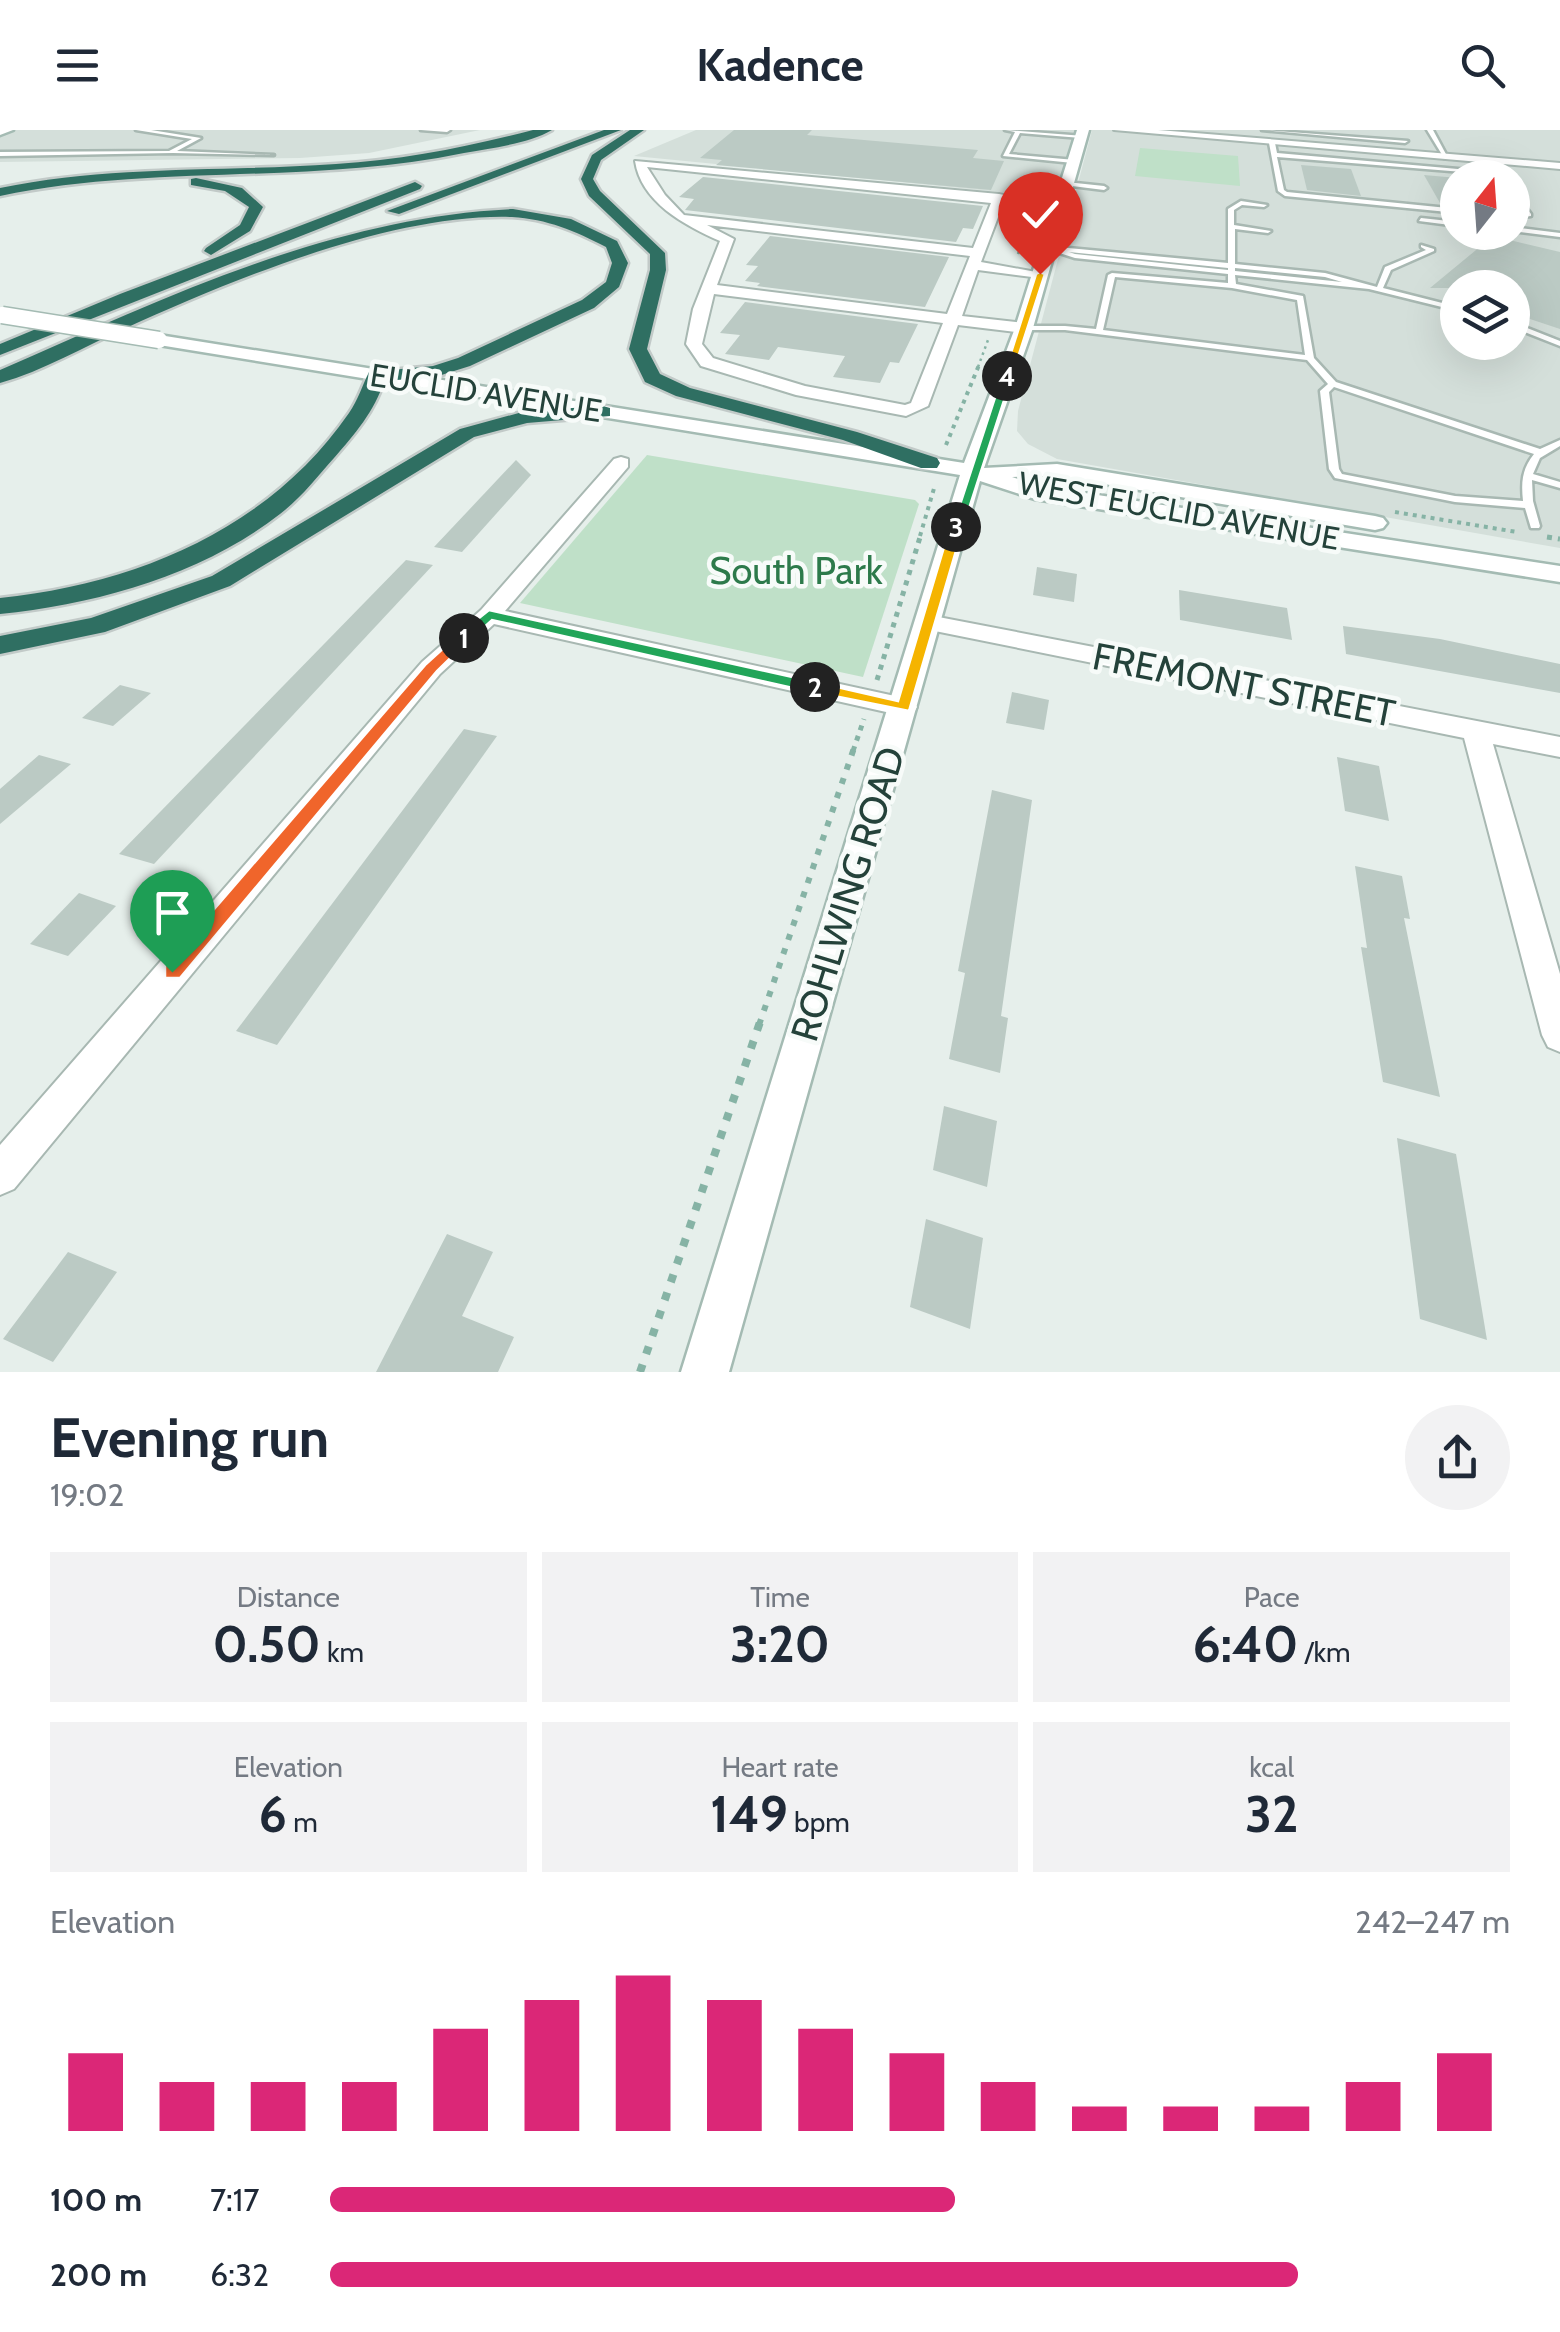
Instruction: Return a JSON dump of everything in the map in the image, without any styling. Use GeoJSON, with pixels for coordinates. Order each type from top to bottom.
{"type":"FeatureCollection","features":[{"type":"Feature","properties":{"kind":"highway"},"geometry":{"type":"LineString","coordinates":[[0,192],[128,172],[332,168],[390,163],[446,155],[546,130]]}},
{"type":"Feature","properties":{"kind":"highway"},"geometry":{"type":"LineString","coordinates":[[477,163],[574,130]]}},
{"type":"Feature","properties":{"kind":"highway"},"geometry":{"type":"LineString","coordinates":[[0,377],[178,298],[484,176],[615,130]]}},
{"type":"Feature","properties":{"kind":"highway"},"geometry":{"type":"LineString","coordinates":[[638,130],[596,158],[587,179],[594,193],[657,252],[658,270],[638,349],[652,378],[683,392],[850,436],[929,463]]}},
{"type":"Feature","properties":{"kind":"highway"},"geometry":{"type":"LineString","coordinates":[[0,350],[440,176]]}},
{"type":"Feature","properties":{"kind":"highway"},"geometry":{"type":"LineString","coordinates":[[0,203],[82,186],[152,180],[215,185],[240,192],[253,201],[255,215],[240,233],[126,297]]}},
{"type":"Feature","properties":{"kind":"highway"},"geometry":{"type":"LineString","coordinates":[[0,606],[58,597],[145,575],[204,550],[288,496],[340,439],[372,392],[376,376],[435,371],[464,362],[578,309],[612,284],[620,263],[616,251],[601,236],[558,220],[500,214],[450,216],[368,232],[178,298]]}},
{"type":"Feature","properties":{"kind":"highway"},"geometry":{"type":"LineString","coordinates":[[0,388],[122,322]]}},
{"type":"Feature","properties":{"kind":"highway"},"geometry":{"type":"LineString","coordinates":[[0,645],[96,626],[221,580],[279,548],[442,444],[467,433],[526,417],[603,412]]}},
{"type":"Feature","properties":{"kind":"main road","name":"ROHLWING ROAD"},"geometry":{"type":"LineString","coordinates":[[705,1372],[887,704],[928,623],[972,472],[1024,328],[1082,133]]}},
{"type":"Feature","properties":{"kind":"main road","name":"EUCLID AVENUE"},"geometry":{"type":"LineString","coordinates":[[1,315],[972,472]]}},
{"type":"Feature","properties":{"kind":"main road","name":"WEST EUCLID AVENUE"},"geometry":{"type":"LineString","coordinates":[[972,472],[1057,470],[1560,553]]}},
{"type":"Feature","properties":{"kind":"main road","name":"WEST EUCLID AVENUE"},"geometry":{"type":"LineString","coordinates":[[972,472],[1035,492],[1560,574]]}},
{"type":"Feature","properties":{"kind":"street"},"geometry":{"type":"LineString","coordinates":[[1119,130],[1491,160]]}},
{"type":"Feature","properties":{"kind":"street"},"geometry":{"type":"LineString","coordinates":[[1000,198],[919,406],[906,411],[802,391],[707,362],[694,344],[701,308],[727,239],[680,218],[660,197],[639,163],[1000,198],[1059,206]]}},
{"type":"Feature","properties":{"kind":"street"},"geometry":{"type":"LineString","coordinates":[[1530,163],[1560,166]]}},
{"type":"Feature","properties":{"kind":"street"},"geometry":{"type":"LineString","coordinates":[[680,218],[975,259],[1040,274]]}},
{"type":"Feature","properties":{"kind":"street"},"geometry":{"type":"LineString","coordinates":[[710,289],[1024,328]]}},
{"type":"Feature","properties":{"kind":"street"},"geometry":{"type":"LineString","coordinates":[[0,1175],[431,668],[489,614],[621,463]]}},
{"type":"Feature","properties":{"kind":"street"},"geometry":{"type":"LineString","coordinates":[[489,614],[887,704]]}},
{"type":"Feature","properties":{"kind":"street","name":"FREMONT STREET"},"geometry":{"type":"LineString","coordinates":[[928,623],[1560,747]]}},
{"type":"Feature","properties":{"kind":"street"},"geometry":{"type":"LineString","coordinates":[[1476,731],[1560,1035]]}},
{"type":"Feature","properties":{"kind":"lane"},"geometry":{"type":"LineString","coordinates":[[139,130],[198,138],[170,153]]}},
{"type":"Feature","properties":{"kind":"lane"},"geometry":{"type":"LineString","coordinates":[[424,130],[447,130]]}},
{"type":"Feature","properties":{"kind":"lane"},"geometry":{"type":"LineString","coordinates":[[1008,130],[1082,133]]}},
{"type":"Feature","properties":{"kind":"lane"},"geometry":{"type":"LineString","coordinates":[[1399,130],[1411,154]]}},
{"type":"Feature","properties":{"kind":"lane"},"geometry":{"type":"LineString","coordinates":[[1430,130],[1446,157]]}},
{"type":"Feature","properties":{"kind":"lane"},"geometry":{"type":"LineString","coordinates":[[1018,131],[1005,155],[1073,162]]}},
{"type":"Feature","properties":{"kind":"lane"},"geometry":{"type":"LineString","coordinates":[[1266,140],[1405,141]]}},
{"type":"Feature","properties":{"kind":"lane"},"geometry":{"type":"LineString","coordinates":[[1266,140],[1440,166]]}},
{"type":"Feature","properties":{"kind":"lane"},"geometry":{"type":"LineString","coordinates":[[1266,140],[1280,191],[1294,196],[1440,209]]}},
{"type":"Feature","properties":{"kind":"lane"},"geometry":{"type":"LineString","coordinates":[[0,154],[271,155]]}},
{"type":"Feature","properties":{"kind":"lane"},"geometry":{"type":"LineString","coordinates":[[1066,184],[1104,188]]}},
{"type":"Feature","properties":{"kind":"lane"},"geometry":{"type":"LineString","coordinates":[[1232,286],[1234,204],[1264,205]]}},
{"type":"Feature","properties":{"kind":"lane"},"geometry":{"type":"LineString","coordinates":[[1421,220],[1440,222]]}},
{"type":"Feature","properties":{"kind":"lane"},"geometry":{"type":"LineString","coordinates":[[1232,227],[1268,231]]}},
{"type":"Feature","properties":{"kind":"lane"},"geometry":{"type":"LineString","coordinates":[[1530,231],[1560,235]]}},
{"type":"Feature","properties":{"kind":"lane"},"geometry":{"type":"LineString","coordinates":[[1374,289],[1388,269],[1432,250],[1422,246]]}},
{"type":"Feature","properties":{"kind":"lane"},"geometry":{"type":"LineString","coordinates":[[1046,248],[1075,256],[1232,270],[1374,289],[1440,305]]}},
{"type":"Feature","properties":{"kind":"lane"},"geometry":{"type":"LineString","coordinates":[[1100,332],[1112,275],[1232,286],[1300,298],[1310,358],[1333,384],[1560,453]]}},
{"type":"Feature","properties":{"kind":"lane"},"geometry":{"type":"LineString","coordinates":[[1024,328],[1100,332],[1310,358]]}},
{"type":"Feature","properties":{"kind":"lane"},"geometry":{"type":"LineString","coordinates":[[1530,332],[1560,344]]}},
{"type":"Feature","properties":{"kind":"lane"},"geometry":{"type":"LineString","coordinates":[[1333,384],[1324,391],[1323,406],[1334,469],[1340,476],[1455,499],[1528,505]]}},
{"type":"Feature","properties":{"kind":"lane"},"geometry":{"type":"LineString","coordinates":[[1535,526],[1524,493],[1531,462],[1560,443]]}},
{"type":"Feature","properties":{"kind":"lane"},"geometry":{"type":"LineString","coordinates":[[1528,476],[1560,485]]}},
{"type":"Feature","properties":{"kind":"path"},"geometry":{"type":"LineString","coordinates":[[640,1372],[887,704],[929,508]]}},
{"type":"Feature","properties":{"kind":"shaded area"},"geometry":{"type":"Polygon","coordinates":[[[480,130],[369,153],[300,158],[0,162],[0,132],[480,130]]]}},
{"type":"Feature","properties":{"kind":"shaded area"},"geometry":{"type":"Polygon","coordinates":[[[696,130],[1083,130],[1061,198],[634,156],[696,130]]]}},
{"type":"Feature","properties":{"kind":"shaded area"},"geometry":{"type":"Polygon","coordinates":[[[1092,130],[1560,130],[1560,548],[1057,459],[1028,444],[1017,431],[1018,411],[1092,130]]]}},
{"type":"Feature","properties":{"kind":"green space"},"geometry":{"type":"Polygon","coordinates":[[[1140,148],[1238,156],[1240,186],[1135,176],[1140,148]]]}},
{"type":"Feature","properties":{"kind":"green space","name":"South Park"},"geometry":{"type":"Polygon","coordinates":[[[647,455],[915,500],[919,504],[863,677],[520,603],[647,455]]]}},
{"type":"Feature","properties":{"kind":"building"},"geometry":{"type":"Polygon","coordinates":[[[734,130],[812,130],[807,135],[978,150],[973,158],[1004,161],[991,190],[716,165],[722,160],[700,158],[734,130]]]}},
{"type":"Feature","properties":{"kind":"building"},"geometry":{"type":"Polygon","coordinates":[[[1301,165],[1351,169],[1361,196],[1307,190],[1301,165]]]}},
{"type":"Feature","properties":{"kind":"building"},"geometry":{"type":"Polygon","coordinates":[[[1424,175],[1440,176],[1440,203],[1424,175]]]}},
{"type":"Feature","properties":{"kind":"building"},"geometry":{"type":"Polygon","coordinates":[[[703,177],[983,206],[973,229],[963,228],[956,242],[685,210],[694,199],[679,197],[703,177]]]}},
{"type":"Feature","properties":{"kind":"building"},"geometry":{"type":"Polygon","coordinates":[[[770,236],[949,257],[925,307],[757,286],[760,283],[745,281],[758,266],[746,265],[770,236]]]}},
{"type":"Feature","properties":{"kind":"building"},"geometry":{"type":"Polygon","coordinates":[[[1530,245],[1560,252],[1560,329],[1530,319],[1530,270],[1452,270],[1476,250],[1530,250],[1530,245]]]}},
{"type":"Feature","properties":{"kind":"building"},"geometry":{"type":"Polygon","coordinates":[[[745,302],[918,324],[899,363],[890,362],[880,383],[833,377],[845,356],[778,347],[769,360],[725,354],[740,335],[720,333],[745,302]]]}},
{"type":"Feature","properties":{"kind":"building"},"geometry":{"type":"Polygon","coordinates":[[[516,460],[531,475],[462,552],[434,547],[516,460]]]}},
{"type":"Feature","properties":{"kind":"building"},"geometry":{"type":"Polygon","coordinates":[[[406,560],[433,565],[154,864],[119,854],[406,560]]]}},
{"type":"Feature","properties":{"kind":"building"},"geometry":{"type":"Polygon","coordinates":[[[1037,567],[1077,574],[1074,602],[1033,595],[1037,567]]]}},
{"type":"Feature","properties":{"kind":"building"},"geometry":{"type":"Polygon","coordinates":[[[1179,590],[1287,608],[1292,640],[1180,620],[1179,590]]]}},
{"type":"Feature","properties":{"kind":"building"},"geometry":{"type":"Polygon","coordinates":[[[1343,626],[1440,639],[1560,664],[1560,693],[1346,654],[1343,626]]]}},
{"type":"Feature","properties":{"kind":"building"},"geometry":{"type":"Polygon","coordinates":[[[120,685],[151,693],[113,726],[82,718],[120,685]]]}},
{"type":"Feature","properties":{"kind":"building"},"geometry":{"type":"Polygon","coordinates":[[[1012,692],[1049,700],[1044,730],[1006,723],[1012,692]]]}},
{"type":"Feature","properties":{"kind":"building"},"geometry":{"type":"Polygon","coordinates":[[[464,729],[497,736],[277,1045],[236,1031],[464,729]]]}},
{"type":"Feature","properties":{"kind":"building"},"geometry":{"type":"Polygon","coordinates":[[[39,755],[71,764],[0,824],[0,789],[39,755]]]}},
{"type":"Feature","properties":{"kind":"building"},"geometry":{"type":"Polygon","coordinates":[[[1337,757],[1379,766],[1389,821],[1345,811],[1337,757]]]}},
{"type":"Feature","properties":{"kind":"building"},"geometry":{"type":"Polygon","coordinates":[[[992,790],[1032,800],[1001,1016],[1008,1018],[1000,1073],[949,1059],[965,973],[958,971],[992,790]]]}},
{"type":"Feature","properties":{"kind":"building"},"geometry":{"type":"Polygon","coordinates":[[[1355,866],[1402,876],[1410,919],[1404,918],[1440,1097],[1383,1082],[1361,947],[1367,948],[1355,866]]]}},
{"type":"Feature","properties":{"kind":"building"},"geometry":{"type":"Polygon","coordinates":[[[79,893],[116,906],[68,956],[30,944],[79,893]]]}},
{"type":"Feature","properties":{"kind":"building"},"geometry":{"type":"Polygon","coordinates":[[[944,1106],[997,1121],[987,1187],[933,1170],[944,1106]]]}},
{"type":"Feature","properties":{"kind":"building"},"geometry":{"type":"Polygon","coordinates":[[[1397,1138],[1456,1154],[1487,1340],[1420,1319],[1397,1138]]]}},
{"type":"Feature","properties":{"kind":"building"},"geometry":{"type":"Polygon","coordinates":[[[926,1219],[983,1238],[970,1329],[910,1307],[926,1219]]]}},
{"type":"Feature","properties":{"kind":"building"},"geometry":{"type":"Polygon","coordinates":[[[447,1234],[493,1252],[462,1316],[514,1337],[498,1372],[376,1372],[447,1234]]]}},
{"type":"Feature","properties":{"kind":"building"},"geometry":{"type":"Polygon","coordinates":[[[68,1252],[117,1272],[53,1362],[3,1339],[68,1252]]]}},
{"type":"Feature","properties":{"kind":"route"},"geometry":{"type":"LineString","coordinates":[[172,972],[431,668],[489,614],[904,708],[972,472],[1040,274]]}}]}
